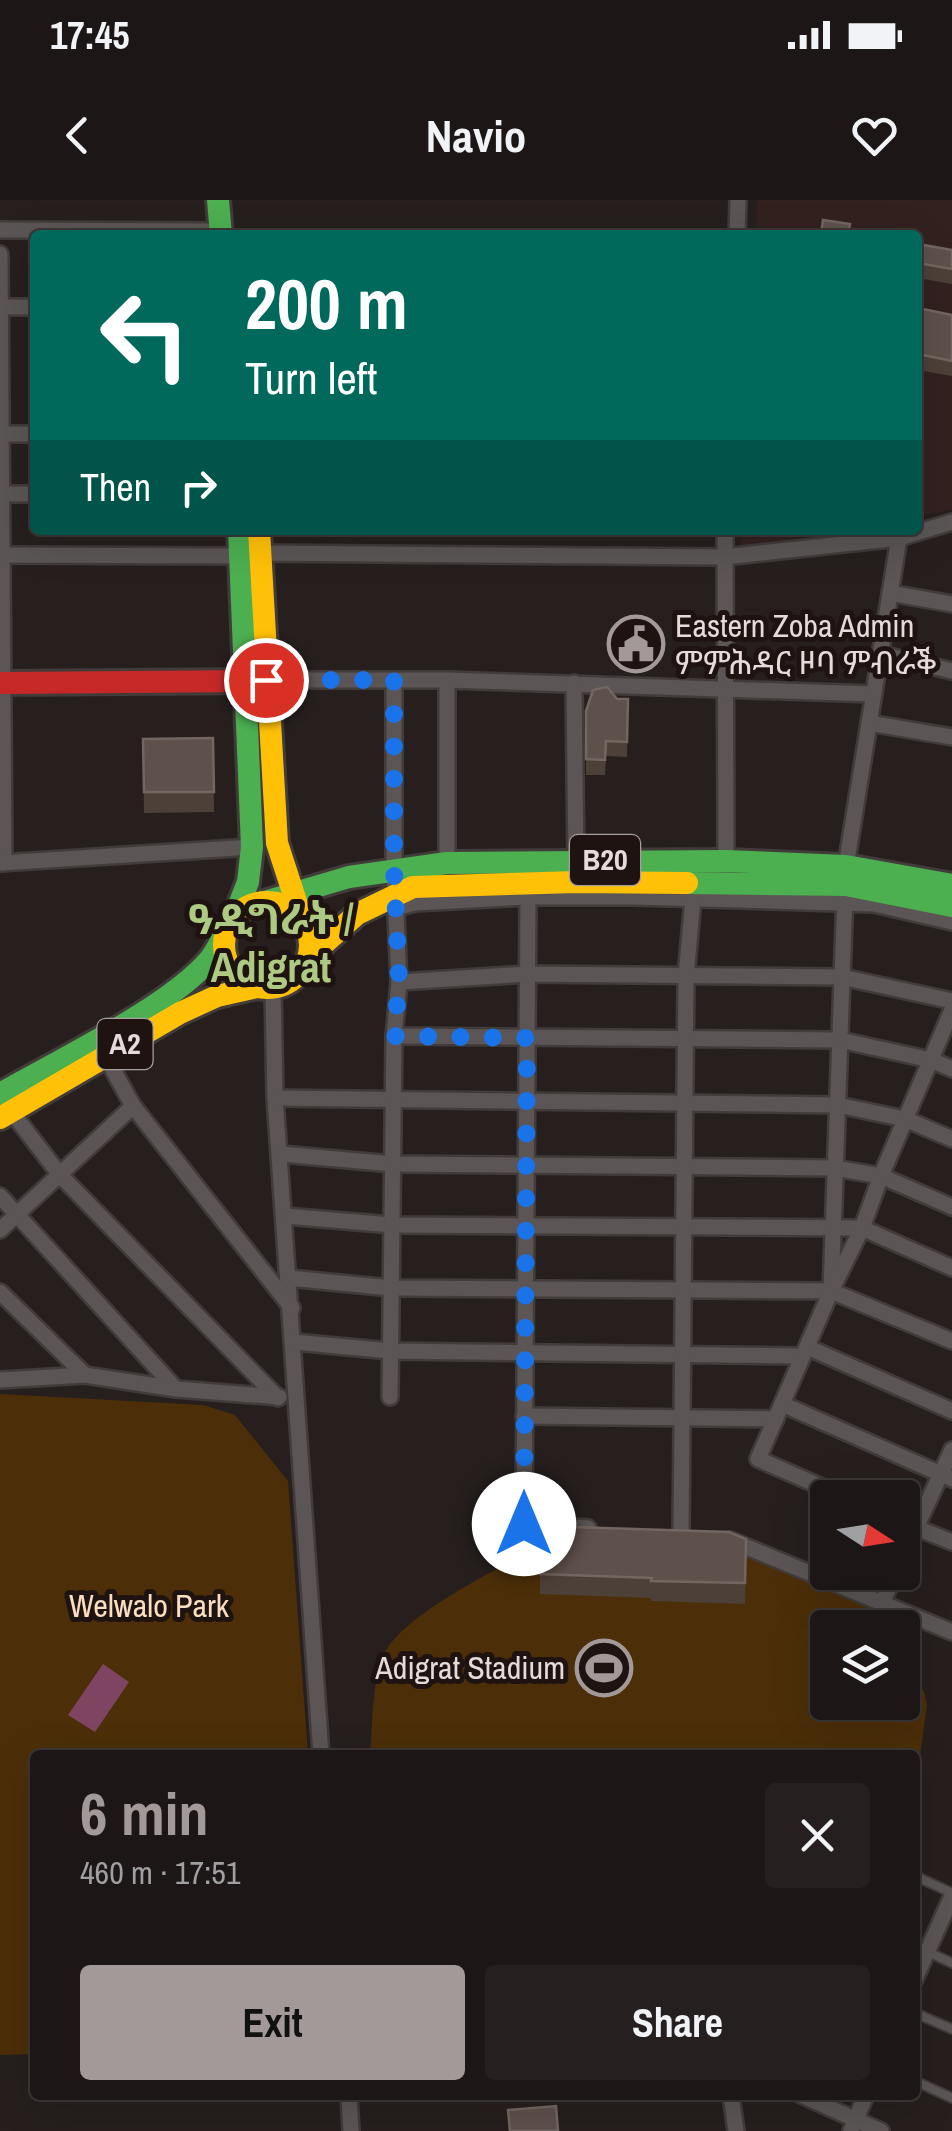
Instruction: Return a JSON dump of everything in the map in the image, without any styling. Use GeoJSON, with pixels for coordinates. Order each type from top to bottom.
{"type":"FeatureCollection","features":[{"type":"Feature","properties":{"kind":"main road"},"geometry":{"type":"LineString","coordinates":[[218,200],[226,230]]}},
{"type":"Feature","properties":{"kind":"main road"},"geometry":{"type":"LineString","coordinates":[[228,230],[235,200]]}},
{"type":"Feature","properties":{"kind":"main road","name":"A2"},"geometry":{"type":"LineString","coordinates":[[253,546],[256,681],[252,848],[248,882],[224,942],[228,964],[238,977],[265,988]]}},
{"type":"Feature","properties":{"kind":"main road"},"geometry":{"type":"LineString","coordinates":[[1,683],[256,681]]}},
{"type":"Feature","properties":{"kind":"main road","name":"A2"},"geometry":{"type":"LineString","coordinates":[[3,1105],[100,1047],[220,994],[290,982],[303,969],[310,947],[276,843],[256,681]]}},
{"type":"Feature","properties":{"kind":"main road","name":"B20"},"geometry":{"type":"LineString","coordinates":[[303,969],[341,928],[376,902],[396,901],[412,887],[440,884],[726,861],[952,906]]}},
{"type":"Feature","properties":{"kind":"main road","name":"B20"},"geometry":{"type":"LineString","coordinates":[[261,903],[349,877],[447,863],[846,884],[952,885]]}},
{"type":"Feature","properties":{"kind":"main road"},"geometry":{"type":"LineString","coordinates":[[261,903],[286,906],[303,922]]}},
{"type":"Feature","properties":{"kind":"main road","name":"A2"},"geometry":{"type":"LineString","coordinates":[[100,1047],[196,974],[213,956],[231,922],[246,908],[261,903]]}},
{"type":"Feature","properties":{"kind":"street"},"geometry":{"type":"LineString","coordinates":[[737,230],[738,200]]}},
{"type":"Feature","properties":{"kind":"street"},"geometry":{"type":"LineString","coordinates":[[0,230],[30,231]]}},
{"type":"Feature","properties":{"kind":"street"},"geometry":{"type":"LineString","coordinates":[[0,254],[2,863],[252,848]]}},
{"type":"Feature","properties":{"kind":"street"},"geometry":{"type":"LineString","coordinates":[[0,307],[30,307]]}},
{"type":"Feature","properties":{"kind":"street"},"geometry":{"type":"LineString","coordinates":[[0,434],[30,434]]}},
{"type":"Feature","properties":{"kind":"street"},"geometry":{"type":"LineString","coordinates":[[1,494],[30,494]]}},
{"type":"Feature","properties":{"kind":"street"},"geometry":{"type":"LineString","coordinates":[[922,532],[949,524]]}},
{"type":"Feature","properties":{"kind":"street"},"geometry":{"type":"LineString","coordinates":[[725,535],[726,861]]}},
{"type":"Feature","properties":{"kind":"street"},"geometry":{"type":"LineString","coordinates":[[1,555],[253,546],[724,557],[910,535]]}},
{"type":"Feature","properties":{"kind":"street"},"geometry":{"type":"LineString","coordinates":[[831,1291],[846,884],[899,538]]}},
{"type":"Feature","properties":{"kind":"street"},"geometry":{"type":"LineString","coordinates":[[890,594],[952,604]]}},
{"type":"Feature","properties":{"kind":"street"},"geometry":{"type":"LineString","coordinates":[[880,654],[952,671]]}},
{"type":"Feature","properties":{"kind":"street"},"geometry":{"type":"LineString","coordinates":[[390,1397],[394,1036],[399,982],[394,869],[394,680]]}},
{"type":"Feature","properties":{"kind":"street"},"geometry":{"type":"LineString","coordinates":[[256,681],[447,680],[874,694]]}},
{"type":"Feature","properties":{"kind":"street"},"geometry":{"type":"LineString","coordinates":[[447,680],[447,863]]}},
{"type":"Feature","properties":{"kind":"street"},"geometry":{"type":"LineString","coordinates":[[574,683],[576,871]]}},
{"type":"Feature","properties":{"kind":"street"},"geometry":{"type":"LineString","coordinates":[[870,722],[952,737]]}},
{"type":"Feature","properties":{"kind":"street"},"geometry":{"type":"LineString","coordinates":[[396,901],[415,904],[528,898],[693,900],[846,884],[874,904],[952,922]]}},
{"type":"Feature","properties":{"kind":"street"},"geometry":{"type":"LineString","coordinates":[[528,898],[524,1524],[602,1528]]}},
{"type":"Feature","properties":{"kind":"street"},"geometry":{"type":"LineString","coordinates":[[681,1534],[686,976],[693,900]]}},
{"type":"Feature","properties":{"kind":"street"},"geometry":{"type":"LineString","coordinates":[[399,982],[528,974],[842,977],[952,1001]]}},
{"type":"Feature","properties":{"kind":"street"},"geometry":{"type":"LineString","coordinates":[[265,988],[281,1154],[322,1750]]}},
{"type":"Feature","properties":{"kind":"street"},"geometry":{"type":"LineString","coordinates":[[810,1481],[758,1458],[862,1228],[880,1176],[952,1010]]}},
{"type":"Feature","properties":{"kind":"street"},"geometry":{"type":"LineString","coordinates":[[394,1036],[840,1040],[931,1060],[952,1069]]}},
{"type":"Feature","properties":{"kind":"street"},"geometry":{"type":"LineString","coordinates":[[100,1047],[133,1106],[292,1308]]}},
{"type":"Feature","properties":{"kind":"street"},"geometry":{"type":"LineString","coordinates":[[275,1098],[838,1105],[905,1118],[952,1139]]}},
{"type":"Feature","properties":{"kind":"street"},"geometry":{"type":"LineString","coordinates":[[3,1105],[60,1174],[278,1398]]}},
{"type":"Feature","properties":{"kind":"street"},"geometry":{"type":"LineString","coordinates":[[0,1230],[133,1106]]}},
{"type":"Feature","properties":{"kind":"street"},"geometry":{"type":"LineString","coordinates":[[281,1154],[393,1164],[835,1168],[880,1176],[952,1207]]}},
{"type":"Feature","properties":{"kind":"street"},"geometry":{"type":"LineString","coordinates":[[0,1196],[176,1389]]}},
{"type":"Feature","properties":{"kind":"street"},"geometry":{"type":"LineString","coordinates":[[285,1216],[392,1226],[862,1228],[952,1268]]}},
{"type":"Feature","properties":{"kind":"street"},"geometry":{"type":"LineString","coordinates":[[290,1278],[392,1288],[831,1291],[952,1341]]}},
{"type":"Feature","properties":{"kind":"street"},"geometry":{"type":"LineString","coordinates":[[0,1292],[86,1375]]}},
{"type":"Feature","properties":{"kind":"street"},"geometry":{"type":"LineString","coordinates":[[294,1342],[391,1351],[804,1352],[952,1412]]}},
{"type":"Feature","properties":{"kind":"street"},"geometry":{"type":"LineString","coordinates":[[0,1380],[86,1375],[176,1389],[278,1398],[297,1390]]}},
{"type":"Feature","properties":{"kind":"street"},"geometry":{"type":"LineString","coordinates":[[524,1416],[681,1418],[779,1412],[946,1476]]}},
{"type":"Feature","properties":{"kind":"street"},"geometry":{"type":"LineString","coordinates":[[920,1510],[946,1476],[952,1450]]}},
{"type":"Feature","properties":{"kind":"street"},"geometry":{"type":"LineString","coordinates":[[920,1529],[952,1542]]}},
{"type":"Feature","properties":{"kind":"street"},"geometry":{"type":"LineString","coordinates":[[661,1532],[701,1535]]}},
{"type":"Feature","properties":{"kind":"street"},"geometry":{"type":"LineString","coordinates":[[720,1536],[952,1632]]}},
{"type":"Feature","properties":{"kind":"street"},"geometry":{"type":"LineString","coordinates":[[882,1603],[888,1590]]}},
{"type":"Feature","properties":{"kind":"street"},"geometry":{"type":"LineString","coordinates":[[921,1949],[952,1895]]}},
{"type":"Feature","properties":{"kind":"street"},"geometry":{"type":"LineString","coordinates":[[348,2100],[351,2131]]}},
{"type":"Feature","properties":{"kind":"street"},"geometry":{"type":"LineString","coordinates":[[732,2100],[736,2131]]}},
{"type":"Feature","properties":{"kind":"street"},"geometry":{"type":"LineString","coordinates":[[810,2100],[853,2125],[881,2131]]}},
{"type":"Feature","properties":{"kind":"street"},"geometry":{"type":"LineString","coordinates":[[853,2125],[864,2100]]}},
{"type":"Feature","properties":{"kind":"lane"},"geometry":{"type":"LineString","coordinates":[[920,1879],[952,1895]]}},
{"type":"Feature","properties":{"kind":"lane"},"geometry":{"type":"LineString","coordinates":[[921,1949],[952,1963]]}},
{"type":"Feature","properties":{"kind":"lane"},"geometry":{"type":"LineString","coordinates":[[920,2015],[952,2029]]}},
{"type":"Feature","properties":{"kind":"lane"},"geometry":{"type":"LineString","coordinates":[[920,2083],[952,2098]]}},
{"type":"Feature","properties":{"kind":"shaded area"},"geometry":{"type":"Polygon","coordinates":[[[757,200],[952,200],[952,510],[922,515],[922,230],[756,230],[757,200]]]}},
{"type":"Feature","properties":{"kind":"shaded area"},"geometry":{"type":"Polygon","coordinates":[[[741,535],[814,535],[740,548],[741,535]]]}},
{"type":"Feature","properties":{"kind":"shaded area"},"geometry":{"type":"Polygon","coordinates":[[[103,1664],[129,1682],[95,1732],[68,1715],[103,1664]]]}},
{"type":"Feature","properties":{"kind":"green space","name":"Welwalo Park"},"geometry":{"type":"Polygon","coordinates":[[[0,1394],[203,1405],[235,1415],[288,1481],[308,1750],[30,1750],[30,2054],[0,2055],[0,1394]]]}},
{"type":"Feature","properties":{"kind":"green space","name":"Adigrat Stadium"},"geometry":{"type":"Polygon","coordinates":[[[541,1546],[747,1552],[810,1578],[810,1590],[840,1590],[889,1610],[810,1610],[810,1720],[920,1720],[920,1685],[927,1705],[920,1756],[920,1750],[370,1750],[373,1704],[384,1655],[410,1624],[454,1593],[541,1546]]]}},
{"type":"Feature","properties":{"kind":"building"},"geometry":{"type":"Polygon","coordinates":[[[823,220],[850,224],[849,230],[822,230],[823,220]]]}},
{"type":"Feature","properties":{"kind":"building"},"geometry":{"type":"Polygon","coordinates":[[[922,245],[952,250],[952,269],[922,264],[922,245]]]}},
{"type":"Feature","properties":{"kind":"building"},"geometry":{"type":"Polygon","coordinates":[[[922,309],[952,315],[952,361],[922,355],[922,309]]]}},
{"type":"Feature","properties":{"kind":"building"},"geometry":{"type":"Polygon","coordinates":[[[607,687],[617,699],[628,699],[627,742],[606,741],[605,760],[586,759],[586,711],[593,690],[607,687]]]}},
{"type":"Feature","properties":{"kind":"building"},"geometry":{"type":"Polygon","coordinates":[[[213,738],[214,792],[144,792],[143,739],[213,738]]]}},
{"type":"Feature","properties":{"kind":"building"},"geometry":{"type":"Polygon","coordinates":[[[541,1526],[729,1532],[746,1539],[745,1583],[540,1574],[541,1526]]]}},
{"type":"Feature","properties":{"kind":"building"},"geometry":{"type":"Polygon","coordinates":[[[556,2106],[558,2131],[510,2131],[508,2110],[556,2106]]]}},
{"type":"Feature","properties":{"kind":"traffic: fast"},"geometry":{"type":"LineString","coordinates":[[218,200],[221,230]]}},
{"type":"Feature","properties":{"kind":"traffic: fast"},"geometry":{"type":"LineString","coordinates":[[233,920],[248,882],[252,847],[239,535]]}},
{"type":"Feature","properties":{"kind":"traffic: fast"},"geometry":{"type":"LineString","coordinates":[[261,903],[349,877],[447,863],[726,861],[846,866],[952,885]]}},
{"type":"Feature","properties":{"kind":"traffic: fast"},"geometry":{"type":"LineString","coordinates":[[687,883],[846,885],[952,906]]}},
{"type":"Feature","properties":{"kind":"traffic: fast"},"geometry":{"type":"LineString","coordinates":[[0,1094],[168,996],[210,959],[229,925]]}},
{"type":"Feature","properties":{"kind":"traffic: slow"},"geometry":{"type":"LineString","coordinates":[[259,535],[277,843],[303,923]]}},
{"type":"Feature","properties":{"kind":"traffic: slow"},"geometry":{"type":"LineString","coordinates":[[303,969],[318,949],[357,914],[413,887],[687,883]]}},
{"type":"Feature","properties":{"kind":"traffic: slow"},"geometry":{"type":"LineString","coordinates":[[267,902],[291,909],[303,921],[310,945],[303,969],[291,981],[267,988],[243,981],[231,969],[224,945],[231,921],[243,909],[267,902]]}},
{"type":"Feature","properties":{"kind":"traffic: slow"},"geometry":{"type":"LineString","coordinates":[[0,1118],[180,1013],[217,996],[257,987]]}},
{"type":"Feature","properties":{"kind":"traffic: jam"},"geometry":{"type":"LineString","coordinates":[[0,683],[263,681]]}},
{"type":"Feature","properties":{"kind":"place","name":"Eastern Zoba Admin ምምሕዳር ዞባ ምብራቕ"},"geometry":{"type":"Point","coordinates":[636,644]}},
{"type":"Feature","properties":{"kind":"place","name":"Adigrat Stadium"},"geometry":{"type":"Point","coordinates":[604,1668]}},
{"type":"Feature","properties":{"kind":"district","name":"ዓዲግራት / Adigrat"},"geometry":{"type":"Point","coordinates":[271,943]}},
{"type":"Feature","properties":{"kind":"route"},"geometry":{"type":"LineString","coordinates":[[266,680],[394,680],[394,869],[399,982],[394,1036],[527,1038],[524,1524]]}}]}
